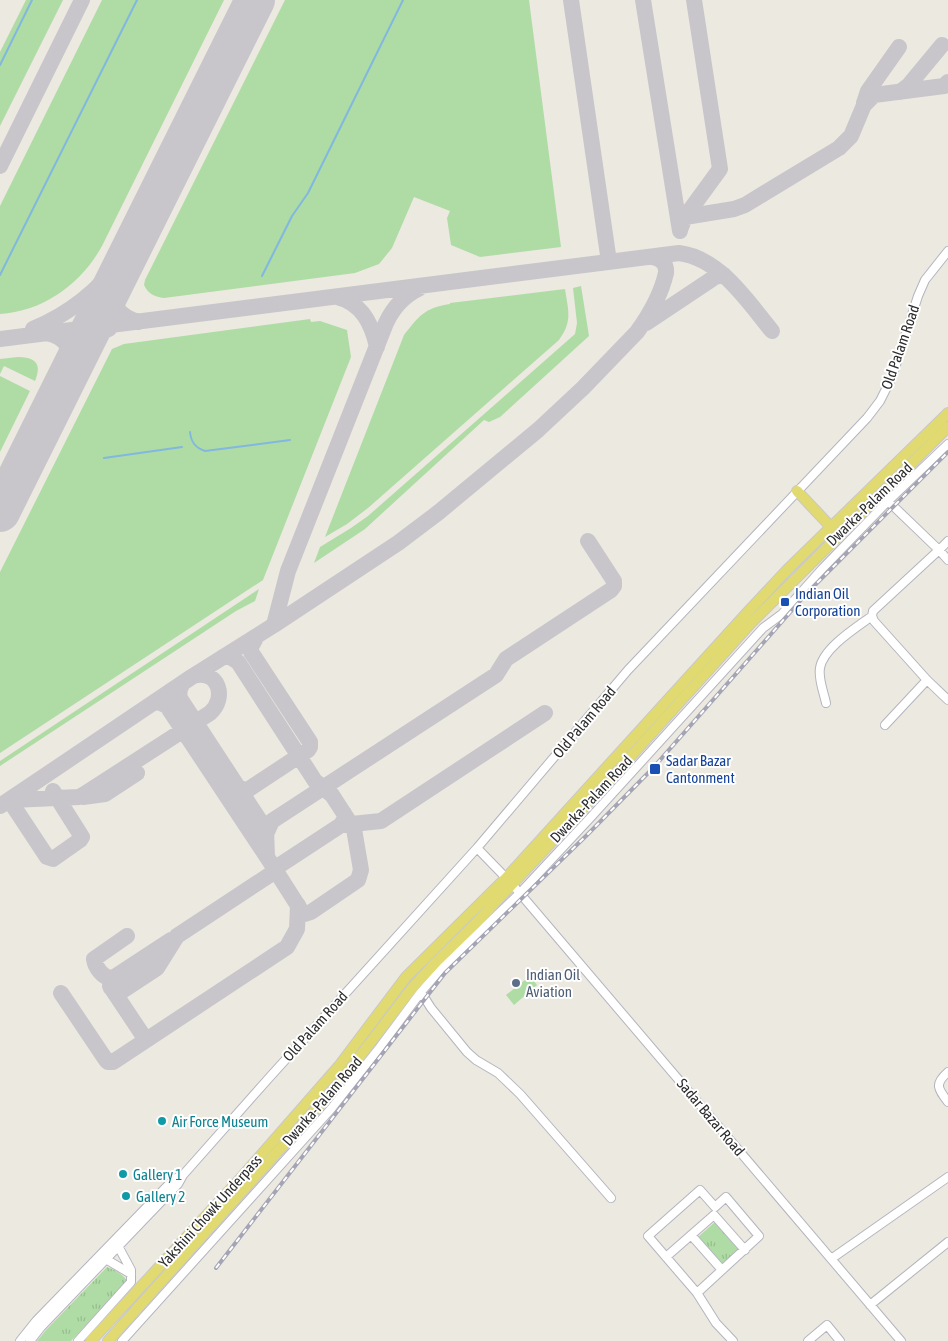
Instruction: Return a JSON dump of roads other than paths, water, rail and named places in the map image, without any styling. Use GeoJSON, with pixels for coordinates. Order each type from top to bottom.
{"type":"FeatureCollection","features":[{"type":"Feature","properties":{"kind":"main road","name":"Dwarka-Palam Road"},"geometry":{"type":"LineString","coordinates":[[249,1184],[341,1081],[412,988],[744,616],[831,527],[948,413]]}},
{"type":"Feature","properties":{"kind":"main road","name":"Dwarka-Palam Road"},"geometry":{"type":"LineString","coordinates":[[509,880],[604,786],[751,623],[948,427]]}},
{"type":"Feature","properties":{"kind":"main road"},"geometry":{"type":"LineString","coordinates":[[797,491],[831,527]]}},
{"type":"Feature","properties":{"kind":"main road","name":"Yakshini Chowk Underpass"},"geometry":{"type":"LineString","coordinates":[[90,1341],[240,1178],[339,1066],[406,977],[509,880]]}},
{"type":"Feature","properties":{"kind":"main road"},"geometry":{"type":"LineString","coordinates":[[249,1184],[258,1191]]}},
{"type":"Feature","properties":{"kind":"main road","name":"Yakshini Chowk Underpass"},"geometry":{"type":"LineString","coordinates":[[108,1341],[249,1184]]}},
{"type":"Feature","properties":{"kind":"street","name":"Old Palam Road"},"geometry":{"type":"LineString","coordinates":[[104,1256],[178,1184],[183,1175],[268,1078],[477,848],[628,670],[867,418],[880,401],[892,378],[918,296],[925,280],[947,253]]}},
{"type":"Feature","properties":{"kind":"street"},"geometry":{"type":"LineString","coordinates":[[122,1341],[331,1108],[440,970],[520,893],[591,818],[763,628],[782,614],[822,568],[948,444]]}},
{"type":"Feature","properties":{"kind":"street"},"geometry":{"type":"LineString","coordinates":[[888,501],[948,560]]}},
{"type":"Feature","properties":{"kind":"street"},"geometry":{"type":"LineString","coordinates":[[826,703],[820,667],[826,654],[840,640],[872,616],[873,611],[948,541]]}},
{"type":"Feature","properties":{"kind":"street"},"geometry":{"type":"LineString","coordinates":[[872,616],[874,621],[927,680],[948,700]]}},
{"type":"Feature","properties":{"kind":"street"},"geometry":{"type":"LineString","coordinates":[[885,725],[927,680]]}},
{"type":"Feature","properties":{"kind":"street","name":"Sadar Bazar Road"},"geometry":{"type":"LineString","coordinates":[[477,848],[509,880],[901,1341]]}},
{"type":"Feature","properties":{"kind":"street"},"geometry":{"type":"LineString","coordinates":[[421,992],[431,1008],[467,1052],[476,1060],[498,1073],[520,1094],[611,1198]]}},
{"type":"Feature","properties":{"kind":"street"},"geometry":{"type":"LineString","coordinates":[[948,1072],[940,1079],[938,1085],[948,1102]]}},
{"type":"Feature","properties":{"kind":"street"},"geometry":{"type":"LineString","coordinates":[[831,1259],[948,1177]]}},
{"type":"Feature","properties":{"kind":"street"},"geometry":{"type":"LineString","coordinates":[[733,1341],[716,1323],[697,1293],[648,1236],[700,1190],[745,1250]]}},
{"type":"Feature","properties":{"kind":"street"},"geometry":{"type":"LineString","coordinates":[[666,1257],[691,1235],[726,1197],[759,1236],[697,1293]]}},
{"type":"Feature","properties":{"kind":"street"},"geometry":{"type":"LineString","coordinates":[[691,1235],[722,1270]]}},
{"type":"Feature","properties":{"kind":"street"},"geometry":{"type":"LineString","coordinates":[[870,1305],[948,1242]]}},
{"type":"Feature","properties":{"kind":"street"},"geometry":{"type":"LineString","coordinates":[[78,1341],[130,1282],[131,1270],[117,1243]]}},
{"type":"Feature","properties":{"kind":"street"},"geometry":{"type":"LineString","coordinates":[[104,1256],[131,1274]]}},
{"type":"Feature","properties":{"kind":"street"},"geometry":{"type":"LineString","coordinates":[[20,1341],[36,1322],[104,1256]]}},
{"type":"Feature","properties":{"kind":"street"},"geometry":{"type":"LineString","coordinates":[[30,1341],[104,1256]]}},
{"type":"Feature","properties":{"kind":"street"},"geometry":{"type":"LineString","coordinates":[[808,1341],[826,1326],[840,1341]]}},
{"type":"Feature","properties":{"kind":"waterway"},"geometry":{"type":"LineString","coordinates":[[0,65],[32,0]]}},
{"type":"Feature","properties":{"kind":"waterway"},"geometry":{"type":"LineString","coordinates":[[0,275],[137,0]]}},
{"type":"Feature","properties":{"kind":"waterway"},"geometry":{"type":"LineString","coordinates":[[262,276],[292,216],[308,193],[403,0]]}},
{"type":"Feature","properties":{"kind":"waterway"},"geometry":{"type":"LineString","coordinates":[[190,432],[194,444],[205,451],[290,440]]}},
{"type":"Feature","properties":{"kind":"waterway"},"geometry":{"type":"LineString","coordinates":[[104,458],[182,447]]}},
{"type":"Feature","properties":{"kind":"railway"},"geometry":{"type":"LineString","coordinates":[[216,1268],[445,973],[653,768],[808,592],[948,452]]}},
{"type":"Feature","properties":{"kind":"place","name":"Indian Oil Corporation"},"geometry":{"type":"Point","coordinates":[785,602]}},
{"type":"Feature","properties":{"kind":"place","name":"Sadar Bazar Cantonment"},"geometry":{"type":"Point","coordinates":[655,769]}},
{"type":"Feature","properties":{"kind":"place","name":"Indian Oil Aviation"},"geometry":{"type":"Point","coordinates":[516,983]}},
{"type":"Feature","properties":{"kind":"place","name":"Air Force Museum"},"geometry":{"type":"Point","coordinates":[162,1121]}},
{"type":"Feature","properties":{"kind":"place","name":"Gallery 1"},"geometry":{"type":"Point","coordinates":[123,1174]}},
{"type":"Feature","properties":{"kind":"place","name":"Gallery 2"},"geometry":{"type":"Point","coordinates":[126,1196]}}]}
